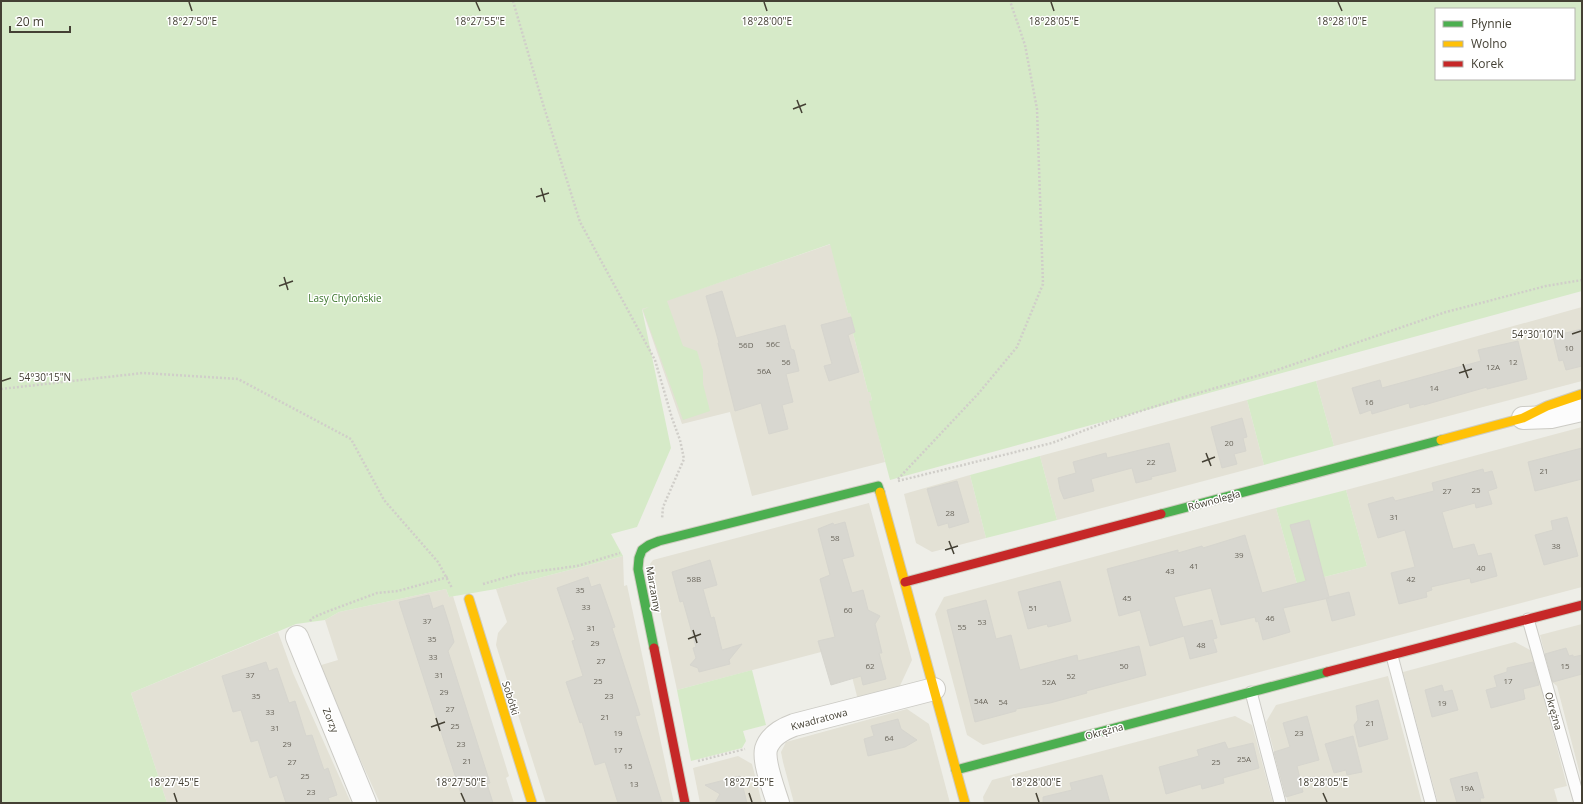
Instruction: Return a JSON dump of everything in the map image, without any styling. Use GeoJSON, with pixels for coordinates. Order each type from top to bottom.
{"type":"FeatureCollection","features":[{"type":"Feature","properties":{"kind":"street","name":"Równoległa"},"geometry":{"type":"LineString","coordinates":[[905,582],[1523,418],[1546,406],[1582,394]]}},
{"type":"Feature","properties":{"kind":"street","name":"Równoległa"},"geometry":{"type":"LineString","coordinates":[[1523,418],[1552,417],[1582,410]]}},
{"type":"Feature","properties":{"kind":"street"},"geometry":{"type":"LineString","coordinates":[[645,546],[659,541],[878,486],[965,803]]}},
{"type":"Feature","properties":{"kind":"street","name":"Marzanny"},"geometry":{"type":"LineString","coordinates":[[645,546],[638,559],[638,569],[685,803]]}},
{"type":"Feature","properties":{"kind":"street","name":"Sobótki"},"geometry":{"type":"LineString","coordinates":[[470,599],[532,803]]}},
{"type":"Feature","properties":{"kind":"street","name":"Okrężna"},"geometry":{"type":"LineString","coordinates":[[956,770],[1582,605]]}},
{"type":"Feature","properties":{"kind":"street","name":"Zorzy"},"geometry":{"type":"LineString","coordinates":[[297,637],[365,803]]}},
{"type":"Feature","properties":{"kind":"street","name":"Kwadratowa"},"geometry":{"type":"LineString","coordinates":[[766,748],[776,734],[794,725],[934,689]]}},
{"type":"Feature","properties":{"kind":"street"},"geometry":{"type":"LineString","coordinates":[[766,748],[766,758],[778,803]]}},
{"type":"Feature","properties":{"kind":"lane","name":"Okrężna"},"geometry":{"type":"LineString","coordinates":[[1528,619],[1580,803]]}},
{"type":"Feature","properties":{"kind":"lane"},"geometry":{"type":"LineString","coordinates":[[1392,656],[1431,803]]}},
{"type":"Feature","properties":{"kind":"lane"},"geometry":{"type":"LineString","coordinates":[[1251,692],[1280,803]]}},
{"type":"Feature","properties":{"kind":"path"},"geometry":{"type":"LineString","coordinates":[[513,1],[542,104],[580,222],[655,360],[680,440],[684,459],[663,507],[659,541]]}},
{"type":"Feature","properties":{"kind":"path"},"geometry":{"type":"LineString","coordinates":[[1010,1],[1024,45],[1038,109],[1043,284],[1017,347],[978,394],[895,482],[1052,443],[1101,424],[1181,398],[1281,369],[1446,312],[1546,286],[1582,280]]}},
{"type":"Feature","properties":{"kind":"path"},"geometry":{"type":"LineString","coordinates":[[1,389],[143,373],[238,379],[351,439],[384,500],[438,562],[448,577],[452,588],[470,599],[477,585],[518,574],[577,566],[645,546]]}},
{"type":"Feature","properties":{"kind":"path"},"geometry":{"type":"LineString","coordinates":[[297,637],[312,618],[326,612],[377,593],[398,591],[448,577]]}},
{"type":"Feature","properties":{"kind":"path"},"geometry":{"type":"LineString","coordinates":[[678,766],[751,747],[766,748]]}},
{"type":"Feature","properties":{"kind":"shaded area"},"geometry":{"type":"Polygon","coordinates":[[[831,244],[848,313],[850,313],[855,332],[853,333],[868,392],[870,392],[872,400],[870,401],[885,462],[752,496],[730,412],[682,424],[642,309],[831,244]]]}},
{"type":"Feature","properties":{"kind":"shaded area"},"geometry":{"type":"Polygon","coordinates":[[[1582,307],[1582,381],[1334,446],[1316,381],[1582,307]]]}},
{"type":"Feature","properties":{"kind":"shaded area"},"geometry":{"type":"Polygon","coordinates":[[[1247,400],[1264,465],[1057,520],[1040,456],[1247,400]]]}},
{"type":"Feature","properties":{"kind":"shaded area"},"geometry":{"type":"Polygon","coordinates":[[[1582,427],[1582,587],[983,745],[967,735],[935,614],[944,597],[1276,508],[1297,584],[1367,566],[1346,490],[1582,427]]]}},
{"type":"Feature","properties":{"kind":"shaded area"},"geometry":{"type":"Polygon","coordinates":[[[970,475],[986,538],[932,552],[916,543],[904,494],[970,475]]]}},
{"type":"Feature","properties":{"kind":"shaded area"},"geometry":{"type":"Polygon","coordinates":[[[869,503],[912,660],[898,690],[858,700],[844,646],[677,690],[650,564],[653,560],[869,503]]]}},
{"type":"Feature","properties":{"kind":"shaded area"},"geometry":{"type":"Polygon","coordinates":[[[623,556],[624,586],[627,585],[674,803],[546,803],[496,645],[498,633],[507,622],[496,589],[623,556]]]}},
{"type":"Feature","properties":{"kind":"shaded area"},"geometry":{"type":"Polygon","coordinates":[[[446,589],[449,597],[453,596],[509,776],[506,778],[514,803],[380,803],[318,666],[338,660],[325,620],[339,612],[446,589]]]}},
{"type":"Feature","properties":{"kind":"shaded area"},"geometry":{"type":"Polygon","coordinates":[[[1582,624],[1582,782],[1557,686],[1552,682],[1540,635],[1582,624]]]}},
{"type":"Feature","properties":{"kind":"shaded area"},"geometry":{"type":"Polygon","coordinates":[[[278,632],[293,673],[351,803],[167,803],[131,693],[278,632]]]}},
{"type":"Feature","properties":{"kind":"shaded area"},"geometry":{"type":"Polygon","coordinates":[[[1515,642],[1532,651],[1567,786],[1554,789],[1558,803],[1438,803],[1403,672],[1515,642]]]}},
{"type":"Feature","properties":{"kind":"shaded area"},"geometry":{"type":"Polygon","coordinates":[[[1388,676],[1422,803],[1288,803],[1266,722],[1276,705],[1388,676]]]}},
{"type":"Feature","properties":{"kind":"shaded area"},"geometry":{"type":"Polygon","coordinates":[[[907,709],[929,724],[950,803],[794,803],[781,752],[786,742],[907,709]]]}},
{"type":"Feature","properties":{"kind":"shaded area"},"geometry":{"type":"Polygon","coordinates":[[[1235,716],[1252,725],[1273,803],[984,803],[983,797],[992,780],[1235,716]]]}},
{"type":"Feature","properties":{"kind":"shaded area"},"geometry":{"type":"Polygon","coordinates":[[[738,756],[752,764],[762,803],[700,803],[693,768],[738,756]]]}},
{"type":"Feature","properties":{"kind":"green space","name":"Lasy Chylońskie"},"geometry":{"type":"Polygon","coordinates":[[[1,1],[1582,1],[1582,291],[890,480],[869,401],[872,400],[870,392],[868,392],[853,333],[855,332],[850,313],[848,313],[830,244],[667,301],[683,346],[697,351],[703,371],[703,384],[710,411],[683,420],[643,310],[649,307],[642,309],[671,448],[637,527],[611,534],[623,556],[496,589],[449,597],[446,589],[339,612],[325,620],[296,624],[131,693],[167,803],[1,803],[1,1]]]}},
{"type":"Feature","properties":{"kind":"green space"},"geometry":{"type":"Polygon","coordinates":[[[1316,381],[1334,446],[1264,465],[1247,400],[1316,381]]]}},
{"type":"Feature","properties":{"kind":"green space"},"geometry":{"type":"Polygon","coordinates":[[[1040,456],[1057,520],[986,538],[970,475],[1040,456]]]}},
{"type":"Feature","properties":{"kind":"green space"},"geometry":{"type":"Polygon","coordinates":[[[1346,490],[1367,566],[1297,584],[1276,508],[1346,490]]]}},
{"type":"Feature","properties":{"kind":"green space"},"geometry":{"type":"Polygon","coordinates":[[[752,670],[766,725],[743,731],[746,741],[742,748],[691,761],[677,690],[752,670]]]}},
{"type":"Feature","properties":{"kind":"building"},"geometry":{"type":"Polygon","coordinates":[[[722,291],[736,338],[785,325],[791,349],[794,350],[799,371],[786,374],[793,402],[782,405],[788,429],[769,434],[761,403],[735,411],[706,296],[722,291]]]}},
{"type":"Feature","properties":{"kind":"building"},"geometry":{"type":"Polygon","coordinates":[[[851,317],[855,332],[848,335],[859,372],[829,381],[824,366],[832,364],[821,325],[851,317]]]}},
{"type":"Feature","properties":{"kind":"building"},"geometry":{"type":"Polygon","coordinates":[[[1582,329],[1582,366],[1566,370],[1563,360],[1559,361],[1553,336],[1582,329]]]}},
{"type":"Feature","properties":{"kind":"building"},"geometry":{"type":"Polygon","coordinates":[[[1518,341],[1527,379],[1487,389],[1487,387],[1410,408],[1409,403],[1372,414],[1371,410],[1360,414],[1352,388],[1380,380],[1382,388],[1481,361],[1478,350],[1518,341]]]}},
{"type":"Feature","properties":{"kind":"building"},"geometry":{"type":"Polygon","coordinates":[[[1242,418],[1247,437],[1243,438],[1246,451],[1234,454],[1237,464],[1222,468],[1211,427],[1242,418]]]}},
{"type":"Feature","properties":{"kind":"building"},"geometry":{"type":"Polygon","coordinates":[[[1169,443],[1176,471],[1151,477],[1152,479],[1136,483],[1132,468],[1091,479],[1094,491],[1064,499],[1058,478],[1076,473],[1073,462],[1106,453],[1107,458],[1169,443]]]}},
{"type":"Feature","properties":{"kind":"building"},"geometry":{"type":"Polygon","coordinates":[[[1582,448],[1582,479],[1535,491],[1528,462],[1582,448]]]}},
{"type":"Feature","properties":{"kind":"building"},"geometry":{"type":"Polygon","coordinates":[[[1483,469],[1484,473],[1492,471],[1497,488],[1488,491],[1492,504],[1476,508],[1475,503],[1442,512],[1453,549],[1474,544],[1478,556],[1491,553],[1497,576],[1471,583],[1470,578],[1431,587],[1432,590],[1426,592],[1427,597],[1399,604],[1391,573],[1415,567],[1405,530],[1378,538],[1368,504],[1393,497],[1395,501],[1434,491],[1432,483],[1483,469]]]}},
{"type":"Feature","properties":{"kind":"building"},"geometry":{"type":"Polygon","coordinates":[[[957,481],[969,522],[949,528],[948,523],[938,526],[927,489],[957,481]]]}},
{"type":"Feature","properties":{"kind":"building"},"geometry":{"type":"Polygon","coordinates":[[[1567,517],[1578,556],[1544,565],[1535,535],[1553,530],[1551,521],[1567,517]]]}},
{"type":"Feature","properties":{"kind":"building"},"geometry":{"type":"Polygon","coordinates":[[[1309,520],[1329,597],[1349,592],[1355,615],[1332,621],[1326,599],[1283,608],[1290,632],[1263,640],[1258,621],[1256,622],[1255,617],[1221,625],[1211,588],[1174,597],[1183,627],[1212,620],[1217,638],[1213,639],[1217,652],[1190,659],[1184,636],[1150,646],[1140,610],[1119,616],[1107,569],[1178,550],[1178,553],[1202,546],[1203,548],[1245,535],[1262,593],[1306,581],[1290,525],[1309,520]]]}},
{"type":"Feature","properties":{"kind":"building"},"geometry":{"type":"Polygon","coordinates":[[[845,522],[854,556],[842,559],[852,593],[863,590],[868,610],[880,616],[875,624],[882,653],[879,653],[886,679],[863,685],[861,676],[831,685],[818,641],[835,637],[820,579],[830,575],[818,529],[833,523],[834,525],[845,522]]]}},
{"type":"Feature","properties":{"kind":"building"},"geometry":{"type":"Polygon","coordinates":[[[710,560],[717,585],[703,589],[711,618],[714,617],[722,650],[742,644],[729,660],[730,664],[699,672],[698,668],[690,665],[696,658],[693,648],[696,647],[683,601],[680,602],[672,572],[710,560]]]}},
{"type":"Feature","properties":{"kind":"building"},"geometry":{"type":"Polygon","coordinates":[[[588,577],[591,587],[600,584],[615,627],[612,628],[640,715],[635,716],[662,803],[618,803],[605,762],[595,765],[582,722],[580,723],[566,682],[583,676],[572,641],[575,640],[557,588],[588,577]]]}},
{"type":"Feature","properties":{"kind":"building"},"geometry":{"type":"Polygon","coordinates":[[[1060,581],[1071,621],[1048,627],[1047,624],[1028,629],[1018,592],[1060,581]]]}},
{"type":"Feature","properties":{"kind":"building"},"geometry":{"type":"Polygon","coordinates":[[[429,595],[433,609],[443,605],[450,627],[454,642],[448,651],[490,783],[487,784],[493,803],[464,803],[399,602],[429,595]]]}},
{"type":"Feature","properties":{"kind":"building"},"geometry":{"type":"Polygon","coordinates":[[[986,600],[996,639],[1011,635],[1020,670],[1077,655],[1078,661],[1139,646],[1146,675],[1086,691],[1087,693],[1050,703],[1016,709],[1016,711],[975,722],[947,610],[986,600]]]}},
{"type":"Feature","properties":{"kind":"building"},"geometry":{"type":"Polygon","coordinates":[[[1566,648],[1569,656],[1573,655],[1573,657],[1582,655],[1582,674],[1553,682],[1545,654],[1566,648]]]}},
{"type":"Feature","properties":{"kind":"building"},"geometry":{"type":"Polygon","coordinates":[[[266,662],[269,671],[277,668],[289,703],[295,701],[306,736],[312,735],[324,770],[328,768],[337,795],[328,798],[330,803],[286,803],[277,775],[270,778],[258,740],[251,742],[241,710],[233,712],[222,676],[266,662]]]}},
{"type":"Feature","properties":{"kind":"building"},"geometry":{"type":"Polygon","coordinates":[[[1533,662],[1539,685],[1523,689],[1525,699],[1491,708],[1486,690],[1497,687],[1494,676],[1507,672],[1507,668],[1533,662]]]}},
{"type":"Feature","properties":{"kind":"building"},"geometry":{"type":"Polygon","coordinates":[[[1442,685],[1444,692],[1452,690],[1458,710],[1432,717],[1425,690],[1442,685]]]}},
{"type":"Feature","properties":{"kind":"building"},"geometry":{"type":"Polygon","coordinates":[[[1378,700],[1388,739],[1359,747],[1354,725],[1358,720],[1356,706],[1378,700]]]}},
{"type":"Feature","properties":{"kind":"building"},"geometry":{"type":"Polygon","coordinates":[[[1307,716],[1319,760],[1297,766],[1303,792],[1286,797],[1274,752],[1290,747],[1283,723],[1307,716]]]}},
{"type":"Feature","properties":{"kind":"building"},"geometry":{"type":"Polygon","coordinates":[[[898,719],[901,729],[917,740],[905,747],[868,756],[864,739],[874,736],[871,726],[898,719]]]}},
{"type":"Feature","properties":{"kind":"building"},"geometry":{"type":"Polygon","coordinates":[[[1353,736],[1362,772],[1347,775],[1346,770],[1334,773],[1325,744],[1353,736]]]}},
{"type":"Feature","properties":{"kind":"building"},"geometry":{"type":"Polygon","coordinates":[[[1225,742],[1228,749],[1253,743],[1259,768],[1223,778],[1224,783],[1202,789],[1201,784],[1166,794],[1159,767],[1199,756],[1197,750],[1225,742]]]}},
{"type":"Feature","properties":{"kind":"building"},"geometry":{"type":"Polygon","coordinates":[[[1477,772],[1484,798],[1480,798],[1481,803],[1457,803],[1450,779],[1477,772]]]}},
{"type":"Feature","properties":{"kind":"building"},"geometry":{"type":"Polygon","coordinates":[[[1102,775],[1110,803],[1043,803],[1043,797],[1072,790],[1070,783],[1102,775]]]}},
{"type":"Feature","properties":{"kind":"building"},"geometry":{"type":"Polygon","coordinates":[[[740,776],[747,803],[715,803],[720,794],[705,785],[740,776]]]}},
{"type":"Feature","properties":{"kind":"traffic: fast"},"geometry":{"type":"LineString","coordinates":[[1161,514],[1441,440]]}},
{"type":"Feature","properties":{"kind":"traffic: fast"},"geometry":{"type":"LineString","coordinates":[[654,648],[638,569],[639,558],[642,550],[649,545],[659,541],[878,486],[880,492]]}},
{"type":"Feature","properties":{"kind":"traffic: fast"},"geometry":{"type":"LineString","coordinates":[[956,770],[1327,672]]}},
{"type":"Feature","properties":{"kind":"traffic: slow"},"geometry":{"type":"LineString","coordinates":[[1441,440],[1523,418],[1547,406],[1582,394]]}},
{"type":"Feature","properties":{"kind":"traffic: slow"},"geometry":{"type":"LineString","coordinates":[[880,492],[965,803]]}},
{"type":"Feature","properties":{"kind":"traffic: slow"},"geometry":{"type":"LineString","coordinates":[[469,599],[532,803]]}},
{"type":"Feature","properties":{"kind":"traffic: jam"},"geometry":{"type":"LineString","coordinates":[[905,582],[1161,514]]}},
{"type":"Feature","properties":{"kind":"traffic: jam"},"geometry":{"type":"LineString","coordinates":[[1327,672],[1582,605]]}},
{"type":"Feature","properties":{"kind":"traffic: jam"},"geometry":{"type":"LineString","coordinates":[[654,648],[685,803]]}}]}
